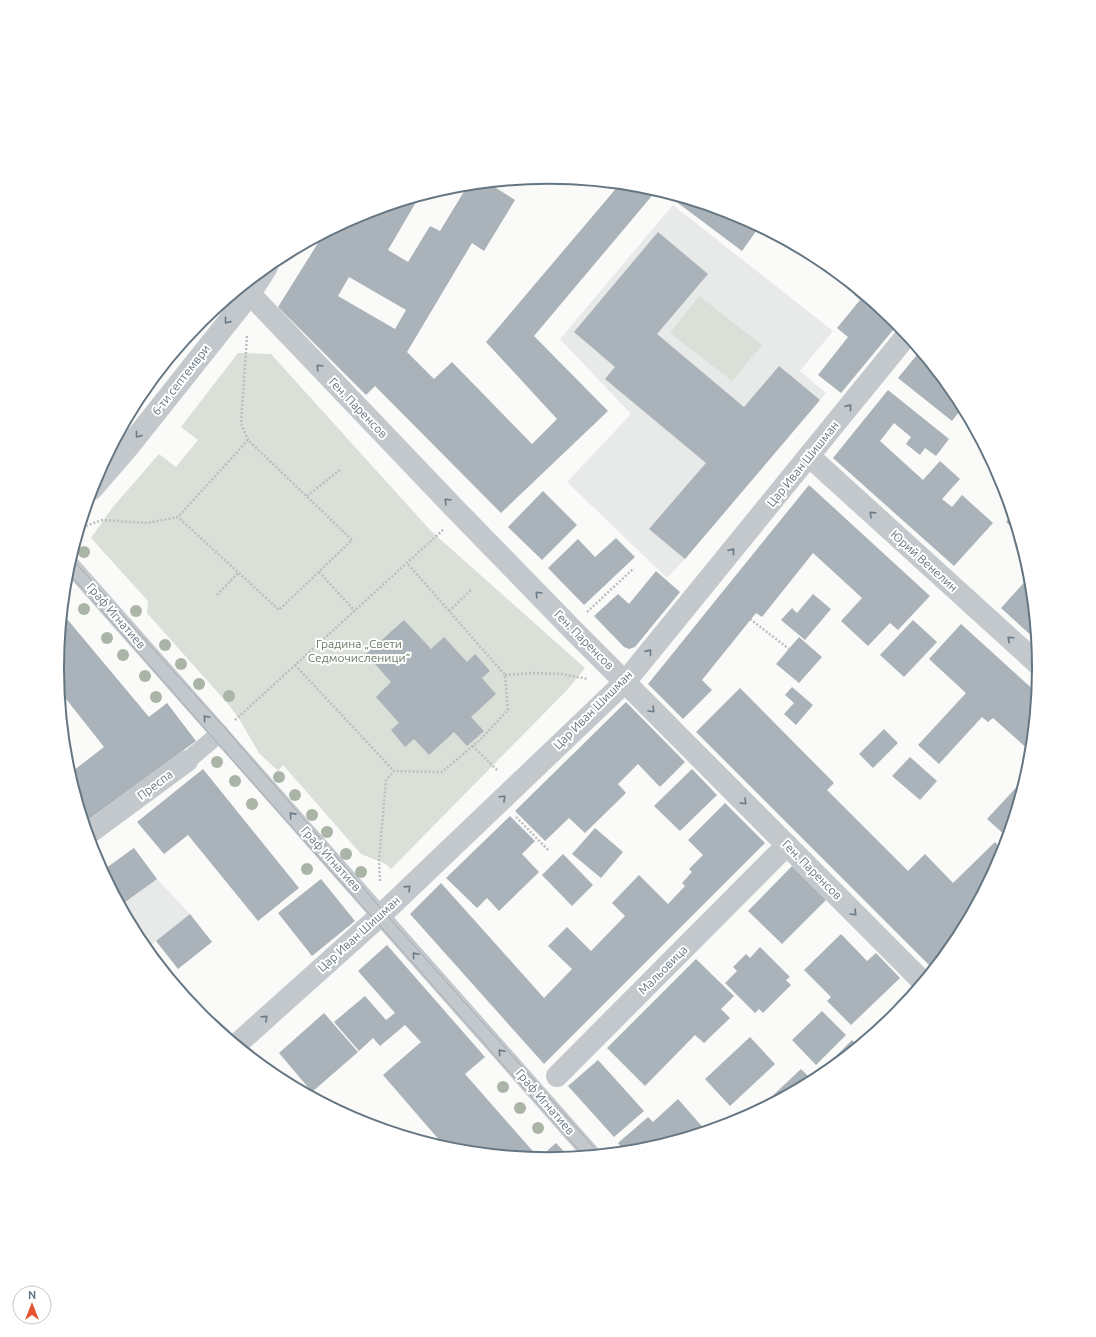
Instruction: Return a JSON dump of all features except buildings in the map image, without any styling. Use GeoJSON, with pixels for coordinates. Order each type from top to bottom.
{"type":"FeatureCollection","features":[{"type":"Feature","properties":{"kind":"street","name":"6-ти септември"},"geometry":{"type":"LineString","coordinates":[[105,474],[130,445],[250,294],[258,281]]}},
{"type":"Feature","properties":{"kind":"street","name":"Ген. Паренсов"},"geometry":{"type":"LineString","coordinates":[[250,294],[571,628],[920,979]]}},
{"type":"Feature","properties":{"kind":"street","name":"Цар Иван Шишман"},"geometry":{"type":"LineString","coordinates":[[240,1041],[381,915],[624,682],[903,340]]}},
{"type":"Feature","properties":{"kind":"street","name":"Юрий Венелин"},"geometry":{"type":"LineString","coordinates":[[809,456],[1032,658]]}},
{"type":"Feature","properties":{"kind":"street","name":"Граф Игнатиев"},"geometry":{"type":"LineString","coordinates":[[74,569],[588,1150]]}},
{"type":"Feature","properties":{"kind":"street","name":"Преспа"},"geometry":{"type":"LineString","coordinates":[[92,831],[187,761],[220,734]]}},
{"type":"Feature","properties":{"kind":"street","name":"Мальовица"},"geometry":{"type":"LineString","coordinates":[[538,1094],[787,845]]}},
{"type":"Feature","properties":{"kind":"path"},"geometry":{"type":"LineString","coordinates":[[178,517],[279,610],[352,540],[248,440],[241,424],[247,331]]}},
{"type":"Feature","properties":{"kind":"path"},"geometry":{"type":"LineString","coordinates":[[86,526],[102,520],[147,523],[178,517],[248,440]]}},
{"type":"Feature","properties":{"kind":"path"},"geometry":{"type":"LineString","coordinates":[[307,496],[341,469]]}},
{"type":"Feature","properties":{"kind":"path"},"geometry":{"type":"LineString","coordinates":[[220,734],[460,514]]}},
{"type":"Feature","properties":{"kind":"path"},"geometry":{"type":"LineString","coordinates":[[295,665],[394,771],[442,772],[482,739],[508,710],[505,675],[407,563]]}},
{"type":"Feature","properties":{"kind":"path"},"geometry":{"type":"LineString","coordinates":[[571,628],[634,568]]}},
{"type":"Feature","properties":{"kind":"path"},"geometry":{"type":"LineString","coordinates":[[319,572],[355,611]]}},
{"type":"Feature","properties":{"kind":"path"},"geometry":{"type":"LineString","coordinates":[[217,595],[238,573]]}},
{"type":"Feature","properties":{"kind":"path"},"geometry":{"type":"LineString","coordinates":[[449,611],[471,590]]}},
{"type":"Feature","properties":{"kind":"path"},"geometry":{"type":"LineString","coordinates":[[750,619],[789,649]]}},
{"type":"Feature","properties":{"kind":"path"},"geometry":{"type":"LineString","coordinates":[[505,675],[534,673],[561,674],[577,678],[624,682]]}},
{"type":"Feature","properties":{"kind":"path"},"geometry":{"type":"LineString","coordinates":[[473,746],[493,766]]}},
{"type":"Feature","properties":{"kind":"path"},"geometry":{"type":"LineString","coordinates":[[380,884],[378,861],[386,780],[394,771]]}},
{"type":"Feature","properties":{"kind":"path"},"geometry":{"type":"LineString","coordinates":[[500,800],[549,851]]}},
{"type":"Feature","properties":{"kind":"shaded area"},"geometry":{"type":"Polygon","coordinates":[[[673,205],[833,331],[800,371],[826,393],[685,559],[667,578],[567,482],[631,414],[560,339],[673,205]]]}},
{"type":"Feature","properties":{"kind":"shaded area"},"geometry":{"type":"Polygon","coordinates":[[[134,848],[157,879],[190,914],[151,945],[129,910],[107,867],[134,848]]]}},
{"type":"Feature","properties":{"kind":"green space"},"geometry":{"type":"Polygon","coordinates":[[[699,296],[762,345],[732,381],[670,333],[699,296]]]}},
{"type":"Feature","properties":{"kind":"green space","name":"Градина „Свети Седмочисленици“"},"geometry":{"type":"Polygon","coordinates":[[[238,353],[271,354],[431,531],[585,668],[567,690],[391,869],[386,864],[361,854],[283,765],[278,771],[259,753],[238,717],[228,704],[147,613],[148,601],[91,538],[112,508],[159,454],[176,467],[198,440],[181,427],[238,353]]]}},
{"type":"Feature","properties":{"kind":"tram line"},"geometry":{"type":"LineString","coordinates":[[75,563],[225,728],[384,912],[596,1149]]}},
{"type":"Feature","properties":{"kind":"tram line"},"geometry":{"type":"LineString","coordinates":[[72,577],[580,1151]]}}]}
